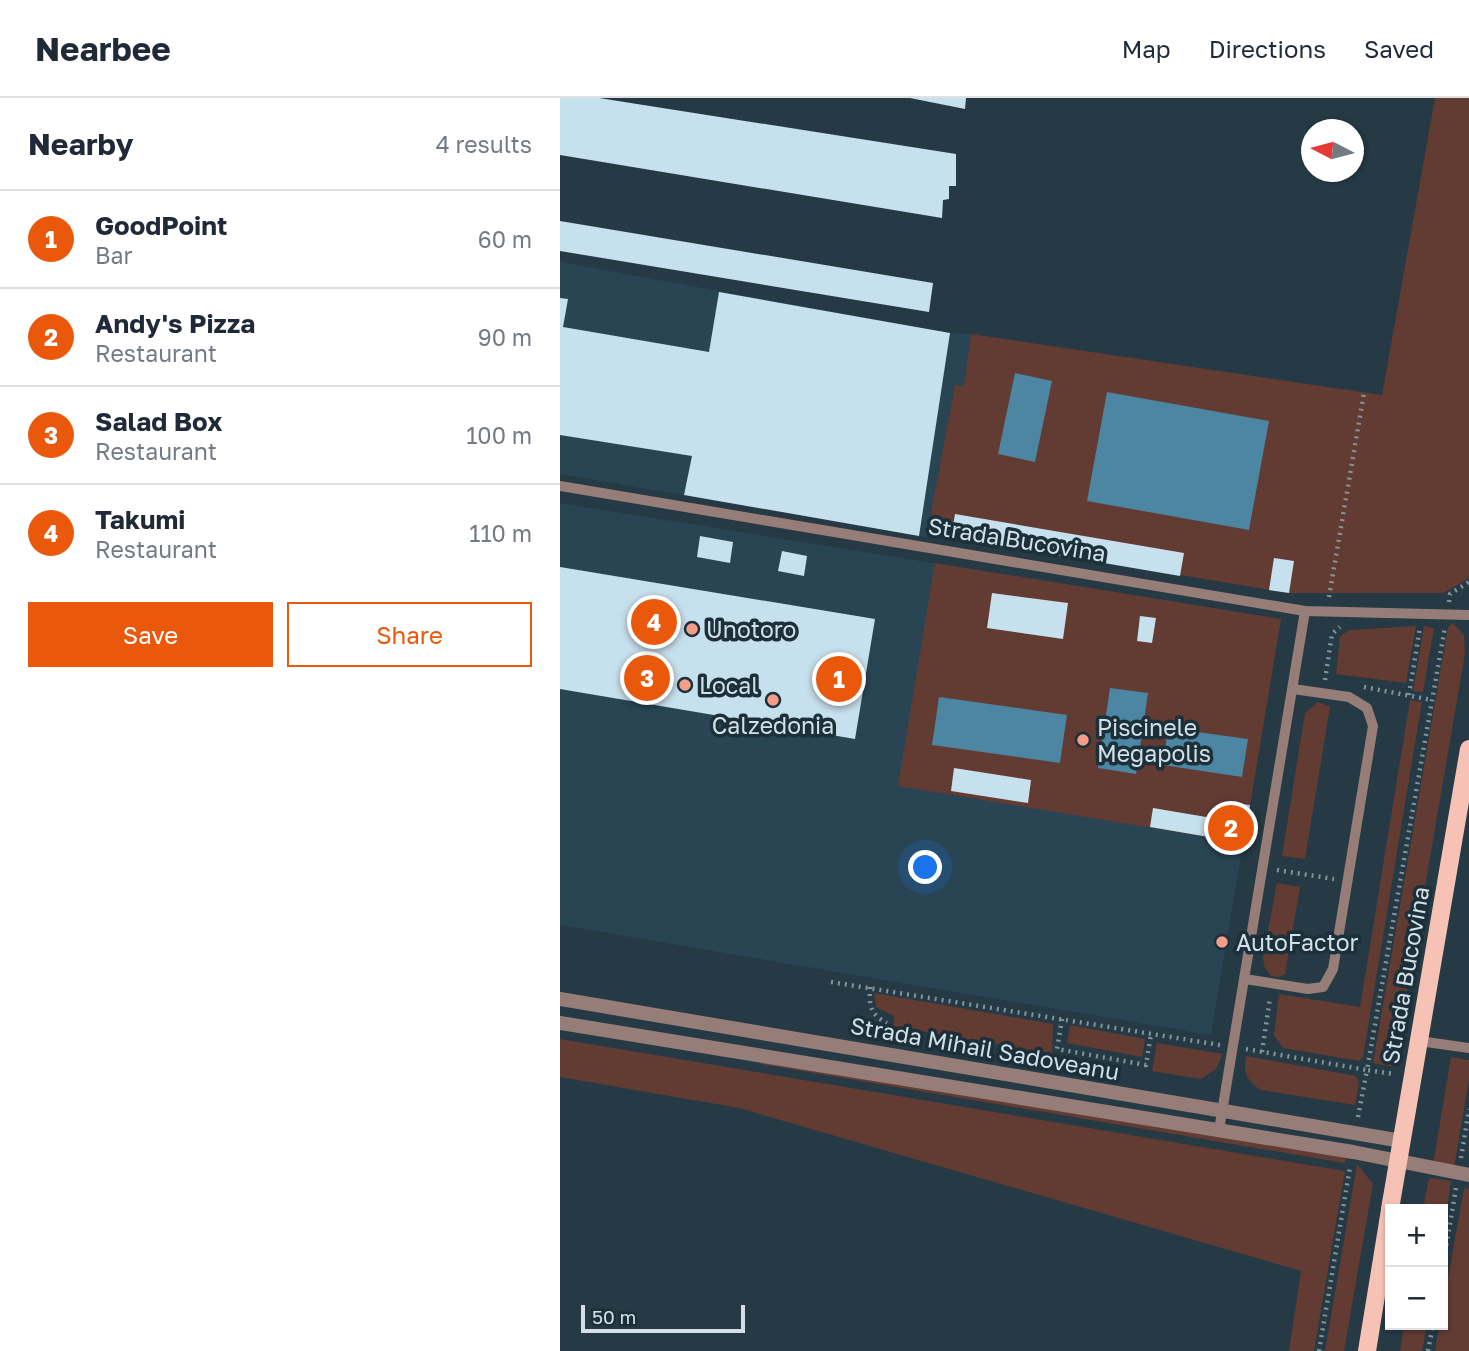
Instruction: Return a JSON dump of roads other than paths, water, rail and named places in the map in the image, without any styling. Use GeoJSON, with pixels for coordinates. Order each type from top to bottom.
{"type":"FeatureCollection","features":[{"type":"Feature","properties":{"kind":"main road","name":"Strada Bucovina"},"geometry":{"type":"LineString","coordinates":[[1391,1204],[1469,749]]}},
{"type":"Feature","properties":{"kind":"main road","name":"Strada Bucovina"},"geometry":{"type":"LineString","coordinates":[[1367,1351],[1385,1241]]}},
{"type":"Feature","properties":{"kind":"street","name":"Strada Mihail Sadoveanu"},"geometry":{"type":"LineString","coordinates":[[560,999],[1402,1141]]}},
{"type":"Feature","properties":{"kind":"street","name":"Strada Mihail Sadoveanu"},"geometry":{"type":"LineString","coordinates":[[560,1023],[815,1062],[1353,1152],[1469,1175]]}},
{"type":"Feature","properties":{"kind":"lane","name":"Strada Bucovina"},"geometry":{"type":"LineString","coordinates":[[560,486],[1305,611],[1446,620],[1469,615]]}},
{"type":"Feature","properties":{"kind":"lane"},"geometry":{"type":"LineString","coordinates":[[1219,1130],[1305,611]]}},
{"type":"Feature","properties":{"kind":"lane"},"geometry":{"type":"LineString","coordinates":[[1245,979],[1308,989],[1323,986],[1333,969],[1373,726],[1367,708],[1349,697],[1293,689]]}},
{"type":"Feature","properties":{"kind":"lane"},"geometry":{"type":"LineString","coordinates":[[1419,1041],[1469,1048]]}},
{"type":"Feature","properties":{"kind":"water"},"geometry":{"type":"Polygon","coordinates":[[[1015,373],[1052,381],[1035,462],[998,454],[1015,373]]]}},
{"type":"Feature","properties":{"kind":"water"},"geometry":{"type":"Polygon","coordinates":[[[1107,392],[1269,421],[1249,530],[1087,501],[1107,392]]]}},
{"type":"Feature","properties":{"kind":"water"},"geometry":{"type":"Polygon","coordinates":[[[1110,688],[1148,693],[1136,774],[1098,768],[1110,688]]]}},
{"type":"Feature","properties":{"kind":"water"},"geometry":{"type":"Polygon","coordinates":[[[939,697],[1067,715],[1060,763],[932,745],[939,697]]]}},
{"type":"Feature","properties":{"kind":"water"},"geometry":{"type":"Polygon","coordinates":[[[1168,728],[1248,739],[1242,777],[1163,765],[1168,728]]]}},
{"type":"Feature","properties":{"kind":"place","name":"Takumi"},"geometry":{"type":"Point","coordinates":[654,622]}},
{"type":"Feature","properties":{"kind":"place","name":"Unotoro"},"geometry":{"type":"Point","coordinates":[692,629]}},
{"type":"Feature","properties":{"kind":"place","name":"Salad Box"},"geometry":{"type":"Point","coordinates":[647,678]}},
{"type":"Feature","properties":{"kind":"place","name":"GoodPoint"},"geometry":{"type":"Point","coordinates":[839,679]}},
{"type":"Feature","properties":{"kind":"place","name":"Local"},"geometry":{"type":"Point","coordinates":[685,685]}},
{"type":"Feature","properties":{"kind":"place","name":"Calzedonia"},"geometry":{"type":"Point","coordinates":[773,700]}},
{"type":"Feature","properties":{"kind":"place","name":"Piscinele Megapolis"},"geometry":{"type":"Point","coordinates":[1083,740]}},
{"type":"Feature","properties":{"kind":"place","name":"Andy's Pizza"},"geometry":{"type":"Point","coordinates":[1231,828]}},
{"type":"Feature","properties":{"kind":"place","name":"AutoFactor"},"geometry":{"type":"Point","coordinates":[1222,942]}}]}
